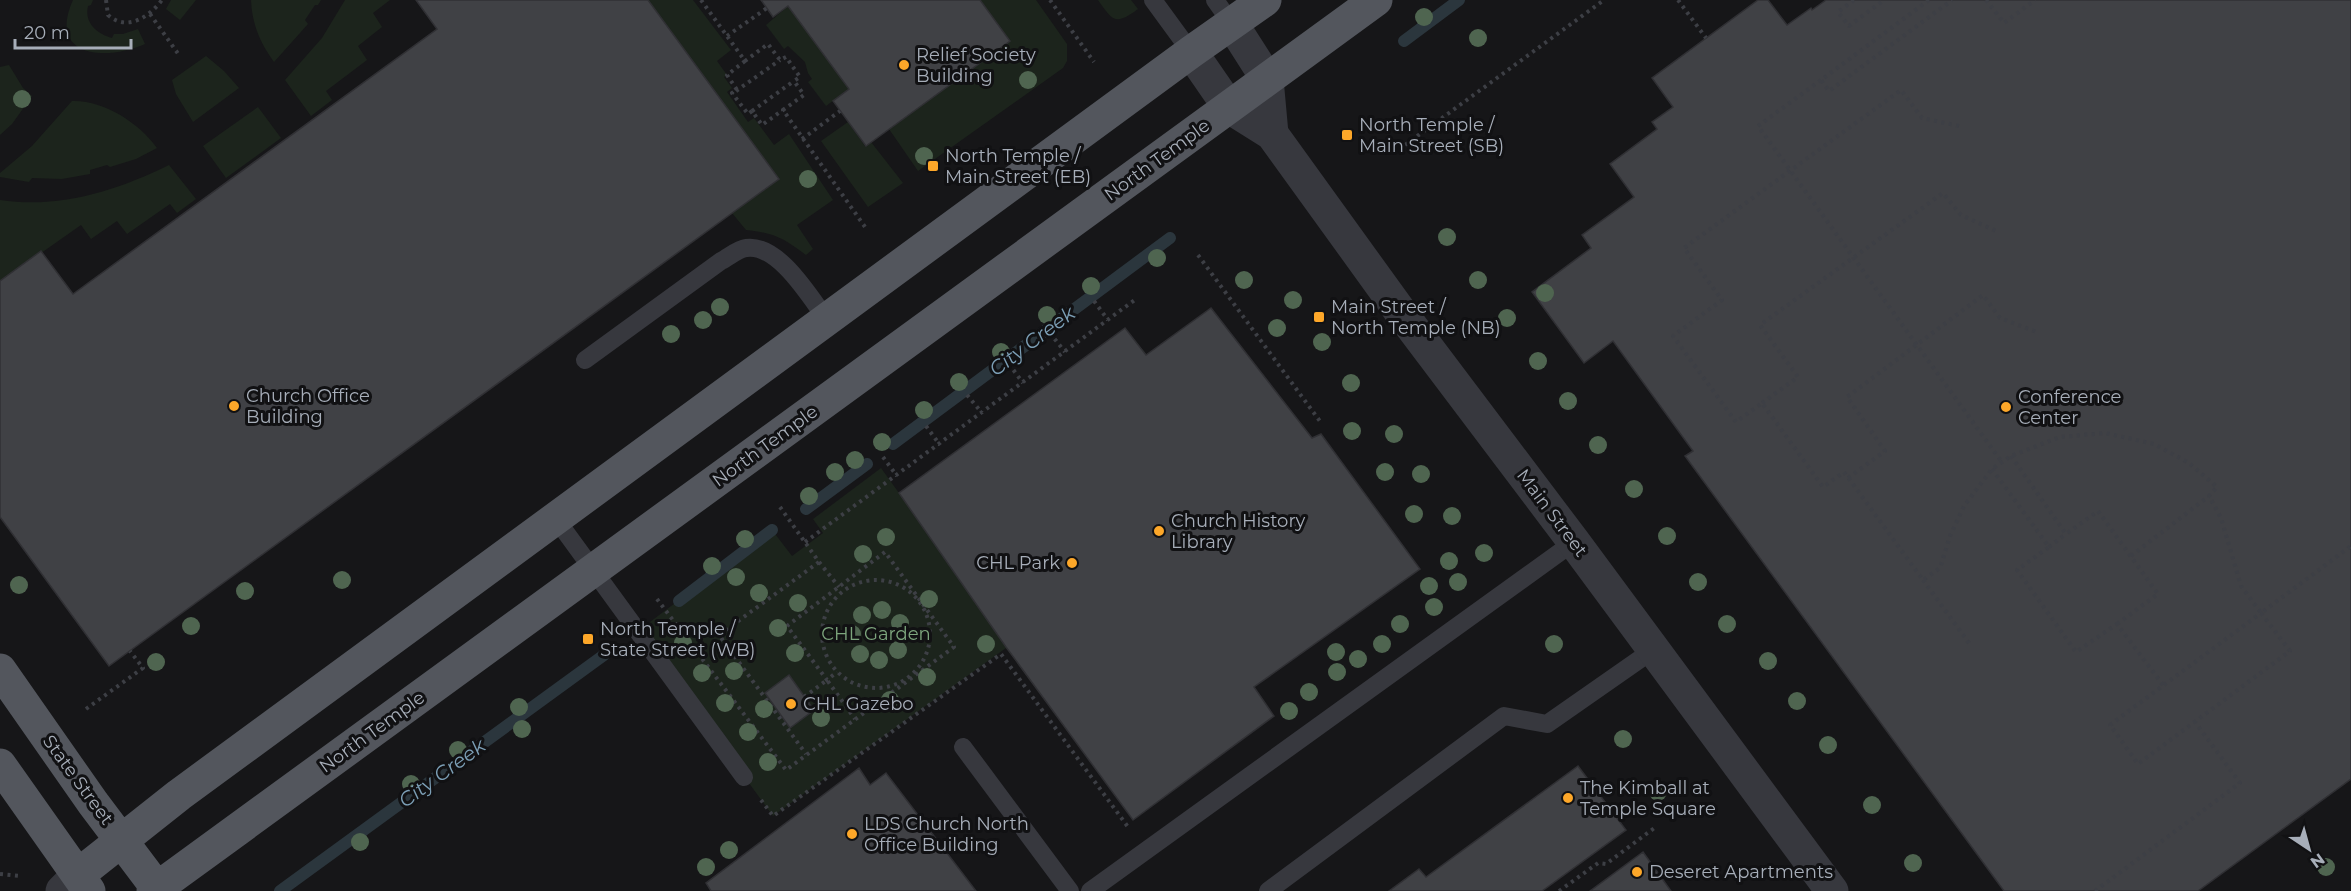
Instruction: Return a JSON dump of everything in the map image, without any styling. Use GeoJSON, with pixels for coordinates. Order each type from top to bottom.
{"type":"FeatureCollection","features":[{"type":"Feature","properties":{"kind":"main road"},"geometry":{"type":"LineString","coordinates":[[0,765],[76,886],[121,840],[179,795],[1191,52],[1223,12],[1265,0]]}},
{"type":"Feature","properties":{"kind":"main road","name":"North Temple"},"geometry":{"type":"LineString","coordinates":[[155,890],[1376,0]]}},
{"type":"Feature","properties":{"kind":"main road","name":"State Street"},"geometry":{"type":"LineString","coordinates":[[0,670],[155,890]]}},
{"type":"Feature","properties":{"kind":"street"},"geometry":{"type":"LineString","coordinates":[[1223,12],[1267,79],[1272,134]]}},
{"type":"Feature","properties":{"kind":"street","name":"Main Street"},"geometry":{"type":"LineString","coordinates":[[1191,52],[1228,107],[1272,134],[1402,314],[1832,891]]}},
{"type":"Feature","properties":{"kind":"lane"},"geometry":{"type":"LineString","coordinates":[[1153,0],[1191,52]]}},
{"type":"Feature","properties":{"kind":"lane"},"geometry":{"type":"LineString","coordinates":[[585,360],[721,261],[745,248],[763,249],[779,261],[796,278],[827,320]]}},
{"type":"Feature","properties":{"kind":"lane"},"geometry":{"type":"LineString","coordinates":[[556,519],[744,777]]}},
{"type":"Feature","properties":{"kind":"lane"},"geometry":{"type":"LineString","coordinates":[[1090,891],[1574,542]]}},
{"type":"Feature","properties":{"kind":"lane"},"geometry":{"type":"LineString","coordinates":[[1268,891],[1504,716],[1547,724],[1653,650]]}},
{"type":"Feature","properties":{"kind":"lane"},"geometry":{"type":"LineString","coordinates":[[963,747],[1070,891]]}},
{"type":"Feature","properties":{"kind":"path"},"geometry":{"type":"LineString","coordinates":[[106,0],[108,15],[117,22],[139,20],[150,14],[162,0]]}},
{"type":"Feature","properties":{"kind":"path"},"geometry":{"type":"LineString","coordinates":[[701,0],[745,61]]}},
{"type":"Feature","properties":{"kind":"path"},"geometry":{"type":"LineString","coordinates":[[1050,0],[1094,62]]}},
{"type":"Feature","properties":{"kind":"path"},"geometry":{"type":"LineString","coordinates":[[1405,145],[1604,0]]}},
{"type":"Feature","properties":{"kind":"path"},"geometry":{"type":"LineString","coordinates":[[1678,0],[1706,38]]}},
{"type":"Feature","properties":{"kind":"path"},"geometry":{"type":"LineString","coordinates":[[1854,0],[1838,12],[1849,26],[1884,0]]}},
{"type":"Feature","properties":{"kind":"path"},"geometry":{"type":"LineString","coordinates":[[1929,0],[1758,126],[2001,461]]}},
{"type":"Feature","properties":{"kind":"path"},"geometry":{"type":"LineString","coordinates":[[1821,80],[1829,90],[1952,0]]}},
{"type":"Feature","properties":{"kind":"path"},"geometry":{"type":"LineString","coordinates":[[1986,0],[2004,23],[2035,0]]}},
{"type":"Feature","properties":{"kind":"path"},"geometry":{"type":"LineString","coordinates":[[727,36],[767,8]]}},
{"type":"Feature","properties":{"kind":"path"},"geometry":{"type":"LineString","coordinates":[[150,14],[179,55]]}},
{"type":"Feature","properties":{"kind":"path"},"geometry":{"type":"LineString","coordinates":[[737,90],[727,75],[768,44],[780,60]]}},
{"type":"Feature","properties":{"kind":"path"},"geometry":{"type":"LineString","coordinates":[[786,57],[800,76],[748,114],[732,93],[780,60],[786,57]]}},
{"type":"Feature","properties":{"kind":"path"},"geometry":{"type":"LineString","coordinates":[[752,111],[762,125],[804,95],[794,81]]}},
{"type":"Feature","properties":{"kind":"path"},"geometry":{"type":"LineString","coordinates":[[1959,126],[1922,118],[1901,90],[1790,170],[1684,248],[1722,300],[1672,336],[1736,422],[1798,377],[1760,325],[1943,193],[1961,214],[1996,231]]}},
{"type":"Feature","properties":{"kind":"path"},"geometry":{"type":"LineString","coordinates":[[783,110],[865,227]]}},
{"type":"Feature","properties":{"kind":"path"},"geometry":{"type":"LineString","coordinates":[[802,139],[840,111]]}},
{"type":"Feature","properties":{"kind":"path"},"geometry":{"type":"LineString","coordinates":[[1198,255],[1322,424]]}},
{"type":"Feature","properties":{"kind":"path"},"geometry":{"type":"LineString","coordinates":[[1848,478],[1886,451],[1846,397],[1983,295],[2000,318],[2039,333]]}},
{"type":"Feature","properties":{"kind":"path"},"geometry":{"type":"LineString","coordinates":[[805,542],[1136,299]]}},
{"type":"Feature","properties":{"kind":"path"},"geometry":{"type":"LineString","coordinates":[[1094,300],[1108,320]]}},
{"type":"Feature","properties":{"kind":"path"},"geometry":{"type":"LineString","coordinates":[[1050,333],[1065,352]]}},
{"type":"Feature","properties":{"kind":"path"},"geometry":{"type":"LineString","coordinates":[[1009,364],[1023,383]]}},
{"type":"Feature","properties":{"kind":"path"},"geometry":{"type":"LineString","coordinates":[[968,395],[982,414]]}},
{"type":"Feature","properties":{"kind":"path"},"geometry":{"type":"LineString","coordinates":[[1762,403],[1823,487],[1844,472],[1969,643]]}},
{"type":"Feature","properties":{"kind":"path"},"geometry":{"type":"LineString","coordinates":[[926,426],[940,445]]}},
{"type":"Feature","properties":{"kind":"path"},"geometry":{"type":"LineString","coordinates":[[1923,580],[1941,567],[1950,536],[1964,506],[1992,469],[2011,456],[2060,437],[2105,433],[2154,444],[2189,463],[2217,488],[2131,556]]}},
{"type":"Feature","properties":{"kind":"path"},"geometry":{"type":"LineString","coordinates":[[2011,456],[2066,534]]}},
{"type":"Feature","properties":{"kind":"path"},"geometry":{"type":"LineString","coordinates":[[883,457],[897,476]]}},
{"type":"Feature","properties":{"kind":"path"},"geometry":{"type":"LineString","coordinates":[[1992,469],[2049,547]]}},
{"type":"Feature","properties":{"kind":"path"},"geometry":{"type":"LineString","coordinates":[[2209,496],[2221,518],[2241,585],[2261,613],[2290,651],[2138,764],[2110,726],[2163,685],[2261,613],[2351,546]]}},
{"type":"Feature","properties":{"kind":"path"},"geometry":{"type":"LineString","coordinates":[[780,507],[843,592]]}},
{"type":"Feature","properties":{"kind":"path"},"geometry":{"type":"LineString","coordinates":[[2098,511],[2158,594],[2076,652],[2017,570],[2066,534],[2098,511]]}},
{"type":"Feature","properties":{"kind":"path"},"geometry":{"type":"LineString","coordinates":[[657,599],[786,770],[954,647],[885,552],[787,626],[855,719]]}},
{"type":"Feature","properties":{"kind":"path"},"geometry":{"type":"LineString","coordinates":[[806,754],[719,635],[819,562]]}},
{"type":"Feature","properties":{"kind":"path"},"geometry":{"type":"LineString","coordinates":[[880,580],[903,588],[921,603],[927,618],[930,640],[925,657],[910,677],[890,687],[873,688],[856,685],[837,672],[824,650],[822,630],[828,609],[843,592],[864,582],[880,580]]}},
{"type":"Feature","properties":{"kind":"path"},"geometry":{"type":"LineString","coordinates":[[2117,624],[2163,685]]}},
{"type":"Feature","properties":{"kind":"path"},"geometry":{"type":"LineString","coordinates":[[86,709],[143,668],[130,651]]}},
{"type":"Feature","properties":{"kind":"path"},"geometry":{"type":"LineString","coordinates":[[744,777],[773,816],[1001,654],[1131,831]]}},
{"type":"Feature","properties":{"kind":"path"},"geometry":{"type":"LineString","coordinates":[[804,697],[837,672]]}},
{"type":"Feature","properties":{"kind":"path"},"geometry":{"type":"LineString","coordinates":[[2095,891],[2240,783],[2195,722]]}},
{"type":"Feature","properties":{"kind":"path"},"geometry":{"type":"LineString","coordinates":[[1559,891],[1598,863],[1605,864],[1657,826]]}},
{"type":"Feature","properties":{"kind":"path"},"geometry":{"type":"LineString","coordinates":[[0,874],[21,876]]}},
{"type":"Feature","properties":{"kind":"green space"},"geometry":{"type":"Polygon","coordinates":[[[73,0],[93,0],[88,6],[88,18],[101,34],[112,38],[114,34],[123,34],[138,29],[145,44],[130,49],[99,53],[85,50],[74,44],[68,34],[67,19],[73,0]]]}},
{"type":"Feature","properties":{"kind":"green space"},"geometry":{"type":"Polygon","coordinates":[[[171,0],[196,0],[180,20],[166,9],[171,0]]]}},
{"type":"Feature","properties":{"kind":"green space"},"geometry":{"type":"Polygon","coordinates":[[[251,0],[321,0],[305,20],[308,24],[274,62],[258,33],[251,0]]]}},
{"type":"Feature","properties":{"kind":"green space"},"geometry":{"type":"Polygon","coordinates":[[[345,0],[390,0],[373,13],[382,27],[358,46],[367,60],[326,91],[332,100],[311,116],[285,80],[322,38],[345,0]]]}},
{"type":"Feature","properties":{"kind":"green space"},"geometry":{"type":"Polygon","coordinates":[[[648,0],[693,0],[731,50],[717,61],[727,75],[724,77],[732,88],[727,92],[748,122],[754,118],[774,145],[789,134],[833,200],[797,225],[813,249],[806,255],[778,237],[746,230],[732,213],[779,179],[648,0]]]}},
{"type":"Feature","properties":{"kind":"green space"},"geometry":{"type":"Polygon","coordinates":[[[980,0],[1036,0],[1067,44],[1067,61],[1063,68],[918,171],[889,129],[1010,41],[980,0]]]}},
{"type":"Feature","properties":{"kind":"green space"},"geometry":{"type":"Polygon","coordinates":[[[1098,0],[1131,0],[1138,9],[1124,18],[1115,19],[1107,13],[1098,0]]]}},
{"type":"Feature","properties":{"kind":"green space"},"geometry":{"type":"Polygon","coordinates":[[[788,6],[849,89],[826,106],[808,82],[812,79],[805,62],[788,46],[784,49],[766,25],[788,6]]]}},
{"type":"Feature","properties":{"kind":"green space"},"geometry":{"type":"Polygon","coordinates":[[[206,56],[239,88],[193,122],[176,94],[172,80],[206,56]]]}},
{"type":"Feature","properties":{"kind":"green space"},"geometry":{"type":"Polygon","coordinates":[[[9,65],[23,88],[32,96],[12,124],[0,135],[0,67],[9,65]]]}},
{"type":"Feature","properties":{"kind":"green space"},"geometry":{"type":"Polygon","coordinates":[[[72,101],[96,104],[120,115],[141,130],[157,148],[136,159],[90,170],[90,174],[62,179],[32,178],[29,182],[0,177],[0,173],[32,146],[72,101]]]}},
{"type":"Feature","properties":{"kind":"green space"},"geometry":{"type":"Polygon","coordinates":[[[258,107],[281,138],[226,178],[203,146],[258,107]]]}},
{"type":"Feature","properties":{"kind":"green space"},"geometry":{"type":"Polygon","coordinates":[[[848,122],[865,146],[871,142],[903,183],[868,207],[821,141],[848,122]]]}},
{"type":"Feature","properties":{"kind":"green space"},"geometry":{"type":"Polygon","coordinates":[[[169,165],[196,199],[177,213],[170,204],[127,234],[117,221],[91,239],[81,225],[0,282],[0,200],[44,202],[87,196],[129,183],[169,165]]]}},
{"type":"Feature","properties":{"kind":"green space","name":"CHL Park"},"geometry":{"type":"Polygon","coordinates":[[[1211,308],[1312,438],[1321,434],[1420,569],[1254,687],[1274,716],[1133,820],[1006,648],[773,816],[638,631],[772,530],[792,556],[823,533],[813,519],[881,468],[899,493],[1125,328],[1147,355],[1211,308]]]}},
{"type":"Feature","properties":{"kind":"building","name":"Church Office Building"},"geometry":{"type":"Polygon","coordinates":[[[416,0],[648,0],[779,179],[109,666],[0,517],[0,281],[41,251],[73,294],[437,29],[416,0]]]}},
{"type":"Feature","properties":{"kind":"building","name":"Relief Society Building"},"geometry":{"type":"Polygon","coordinates":[[[761,0],[980,0],[1010,41],[866,146],[833,101],[849,89],[788,6],[773,17],[761,0]]]}},
{"type":"Feature","properties":{"kind":"building","name":"Conference Center"},"geometry":{"type":"Polygon","coordinates":[[[1758,0],[1768,0],[1787,25],[1826,0],[2351,0],[2351,779],[2198,891],[2004,891],[1685,456],[1693,451],[1613,341],[1584,363],[1532,292],[1591,248],[1582,235],[1634,197],[1610,164],[1657,129],[1652,122],[1673,107],[1652,78],[1758,0]]]}},
{"type":"Feature","properties":{"kind":"building","name":"CHL Park"},"geometry":{"type":"Polygon","coordinates":[[[1211,308],[1312,438],[1321,434],[1420,569],[1254,687],[1274,716],[1133,820],[1006,647],[899,493],[1125,328],[1146,355],[1211,308]]]}},
{"type":"Feature","properties":{"kind":"building","name":"CHL Gazebo"},"geometry":{"type":"Polygon","coordinates":[[[789,675],[814,710],[790,728],[765,693],[789,675]]]}},
{"type":"Feature","properties":{"kind":"building","name":"The Kimball at Temple Square"},"geometry":{"type":"Polygon","coordinates":[[[1578,766],[1626,830],[1542,891],[1389,891],[1419,869],[1426,877],[1578,766]]]}},
{"type":"Feature","properties":{"kind":"building","name":"LDS Church North Office Building"},"geometry":{"type":"Polygon","coordinates":[[[859,768],[870,785],[886,773],[976,891],[711,891],[706,883],[859,768]]]}},
{"type":"Feature","properties":{"kind":"building","name":"Deseret Apartments"},"geometry":{"type":"Polygon","coordinates":[[[1643,852],[1671,891],[1590,891],[1643,852]]]}},
{"type":"Feature","properties":{"kind":"waterway","name":"City Creek"},"geometry":{"type":"LineString","coordinates":[[1404,41],[1459,0]]}},
{"type":"Feature","properties":{"kind":"waterway","name":"City Creek"},"geometry":{"type":"LineString","coordinates":[[893,444],[1170,238]]}},
{"type":"Feature","properties":{"kind":"waterway","name":"City Creek"},"geometry":{"type":"LineString","coordinates":[[806,509],[867,464]]}},
{"type":"Feature","properties":{"kind":"waterway","name":"City Creek"},"geometry":{"type":"LineString","coordinates":[[679,601],[772,530]]}},
{"type":"Feature","properties":{"kind":"waterway","name":"City Creek"},"geometry":{"type":"LineString","coordinates":[[280,891],[604,655]]}},
{"type":"Feature","properties":{"kind":"place","name":"Relief Society Building"},"geometry":{"type":"Point","coordinates":[904,65]}},
{"type":"Feature","properties":{"kind":"place","name":"North Temple / Main Street (SB)"},"geometry":{"type":"Point","coordinates":[1347,135]}},
{"type":"Feature","properties":{"kind":"place","name":"North Temple / Main Street (EB)"},"geometry":{"type":"Point","coordinates":[933,166]}},
{"type":"Feature","properties":{"kind":"place","name":"Main Street / North Temple (NB)"},"geometry":{"type":"Point","coordinates":[1319,317]}},
{"type":"Feature","properties":{"kind":"place","name":"Church Office Building"},"geometry":{"type":"Point","coordinates":[234,406]}},
{"type":"Feature","properties":{"kind":"place","name":"Conference Center"},"geometry":{"type":"Point","coordinates":[2006,407]}},
{"type":"Feature","properties":{"kind":"place","name":"Church History Library"},"geometry":{"type":"Point","coordinates":[1159,531]}},
{"type":"Feature","properties":{"kind":"place","name":"CHL Park"},"geometry":{"type":"Point","coordinates":[1072,563]}},
{"type":"Feature","properties":{"kind":"place","name":"North Temple / State Street (WB)"},"geometry":{"type":"Point","coordinates":[588,639]}},
{"type":"Feature","properties":{"kind":"place","name":"CHL Gazebo"},"geometry":{"type":"Point","coordinates":[791,704]}},
{"type":"Feature","properties":{"kind":"place","name":"The Kimball at Temple Square"},"geometry":{"type":"Point","coordinates":[1568,798]}},
{"type":"Feature","properties":{"kind":"place","name":"LDS Church North Office Building"},"geometry":{"type":"Point","coordinates":[852,834]}},
{"type":"Feature","properties":{"kind":"place","name":"Deseret Apartments"},"geometry":{"type":"Point","coordinates":[1637,872]}},
{"type":"Feature","properties":{"kind":"park label","name":"CHL Garden"},"geometry":{"type":"Point","coordinates":[876,634]}}]}
